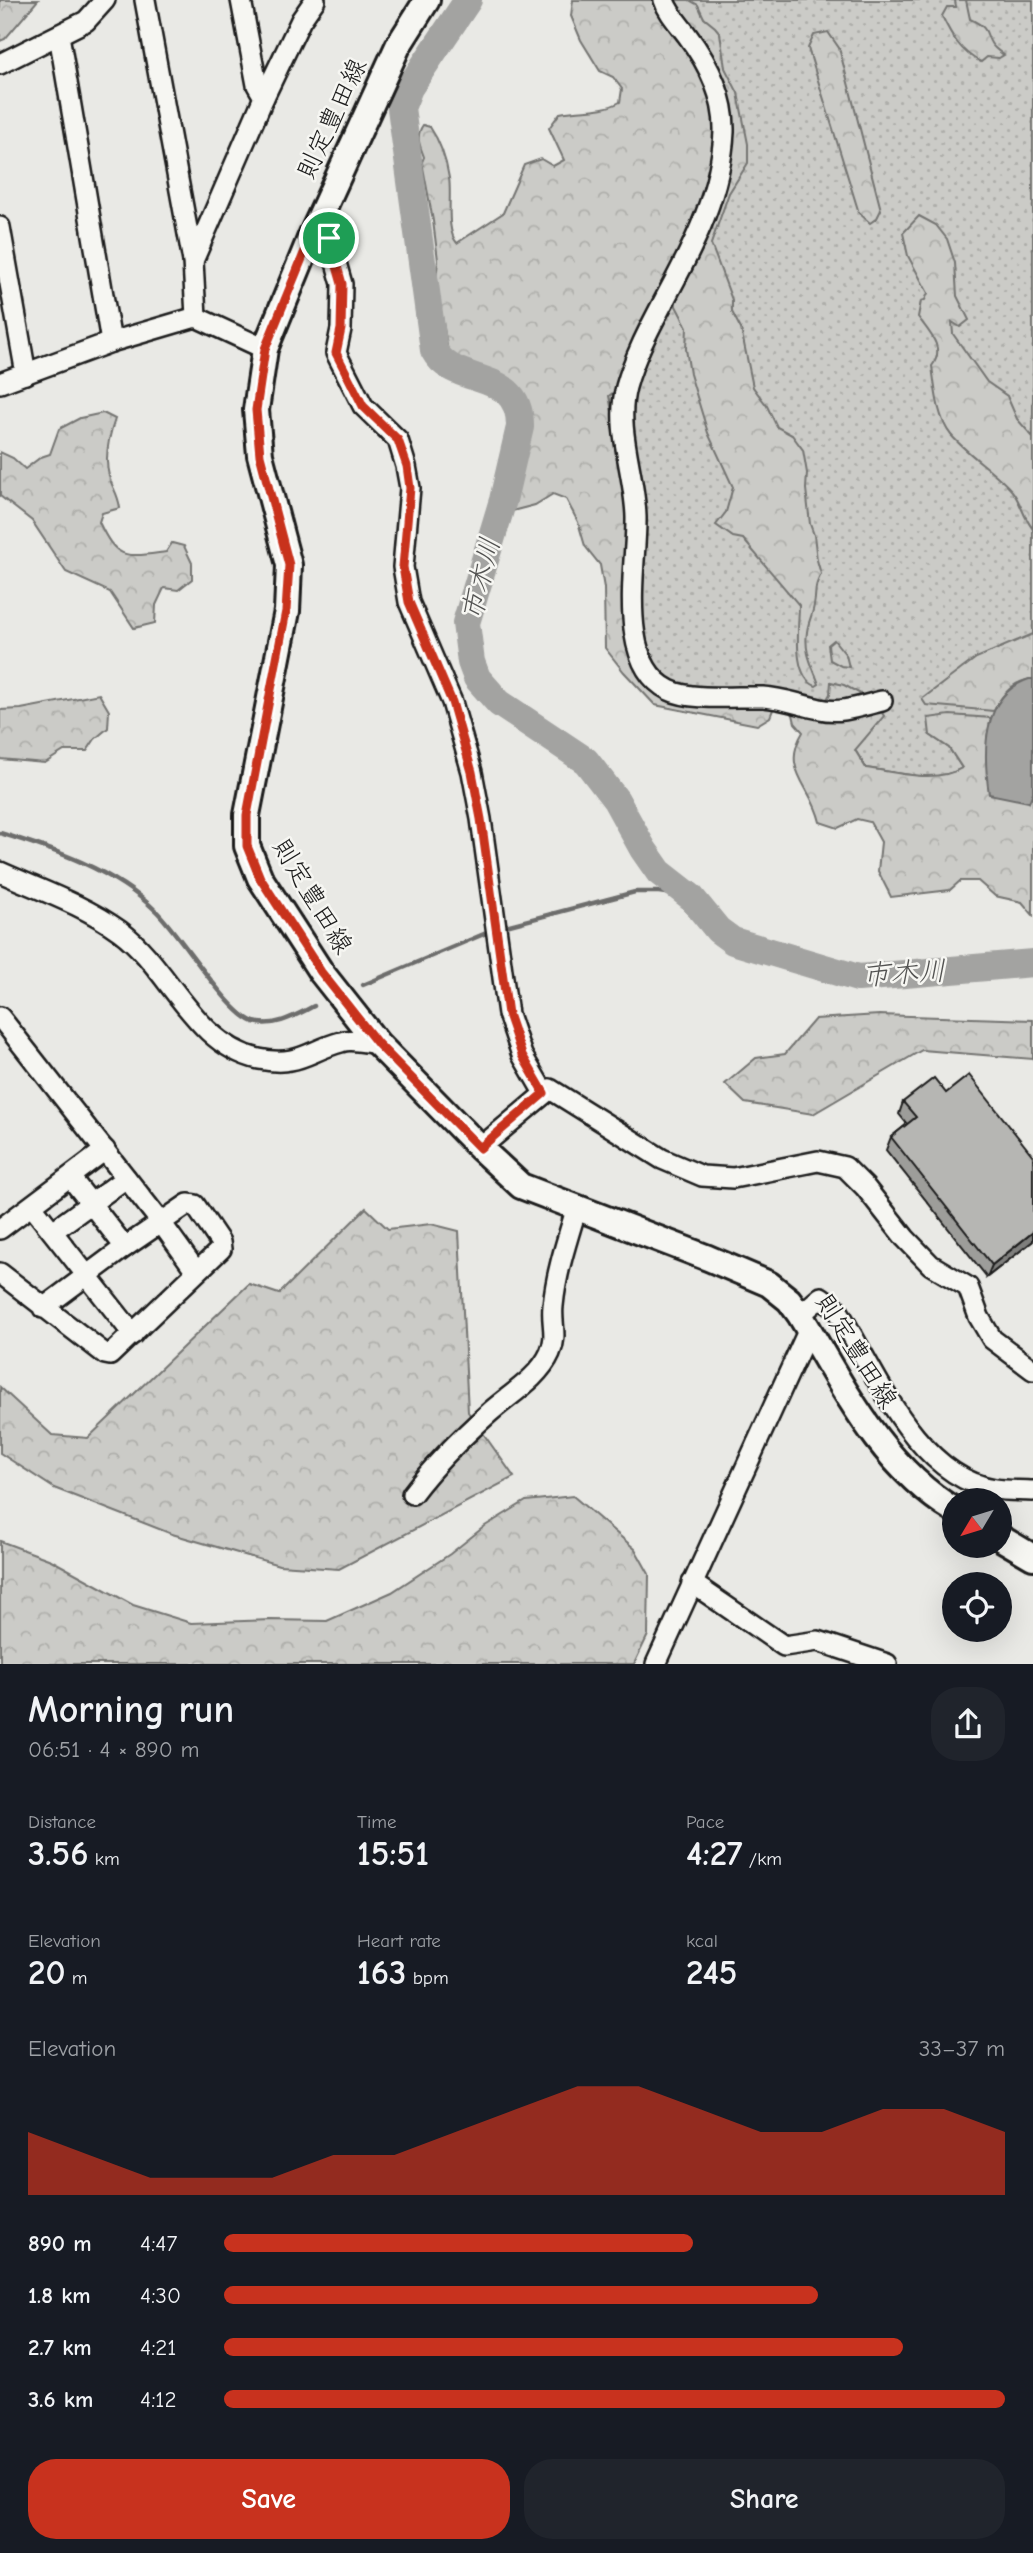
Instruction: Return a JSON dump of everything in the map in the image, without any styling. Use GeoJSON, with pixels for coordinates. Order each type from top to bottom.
{"type":"FeatureCollection","features":[{"type":"Feature","properties":{"kind":"main road","name":"則定豊田線"},"geometry":{"type":"LineString","coordinates":[[427,0],[398,46],[312,234],[265,349],[256,410],[260,455],[289,565],[286,611],[247,815],[247,846],[260,878],[321,972],[378,1044],[480,1148],[521,1186],[769,1284],[789,1300],[804,1322],[860,1418],[881,1443],[942,1503]]}},
{"type":"Feature","properties":{"kind":"main road"},"geometry":{"type":"LineString","coordinates":[[1012,1545],[1033,1557]]}},
{"type":"Feature","properties":{"kind":"street"},"geometry":{"type":"LineString","coordinates":[[0,64],[86,21],[105,0]]}},
{"type":"Feature","properties":{"kind":"street"},"geometry":{"type":"LineString","coordinates":[[145,0],[193,261],[197,317]]}},
{"type":"Feature","properties":{"kind":"street"},"geometry":{"type":"LineString","coordinates":[[241,0],[257,85],[264,97]]}},
{"type":"Feature","properties":{"kind":"street"},"geometry":{"type":"LineString","coordinates":[[193,261],[264,97],[300,20],[315,0]]}},
{"type":"Feature","properties":{"kind":"street"},"geometry":{"type":"LineString","coordinates":[[664,0],[701,54],[713,78],[721,103],[724,128],[722,157],[707,214],[636,359],[622,403],[622,423],[636,515],[634,639],[644,666],[654,679],[669,690],[704,696],[781,698],[837,711],[882,701]]}},
{"type":"Feature","properties":{"kind":"street"},"geometry":{"type":"LineString","coordinates":[[59,35],[111,342]]}},
{"type":"Feature","properties":{"kind":"street"},"geometry":{"type":"LineString","coordinates":[[0,227],[26,374]]}},
{"type":"Feature","properties":{"kind":"street"},"geometry":{"type":"LineString","coordinates":[[312,234],[329,238],[342,284],[341,329],[336,353],[363,406],[398,440],[407,466],[410,488],[403,567],[409,602],[452,702],[472,772],[508,1014],[522,1055],[544,1093]]}},
{"type":"Feature","properties":{"kind":"street"},"geometry":{"type":"LineString","coordinates":[[0,383],[111,342],[197,317],[265,349]]}},
{"type":"Feature","properties":{"kind":"street"},"geometry":{"type":"LineString","coordinates":[[0,872],[78,906],[121,932],[150,961],[211,1034],[240,1052],[258,1059],[284,1062],[303,1058],[343,1041],[378,1044]]}},
{"type":"Feature","properties":{"kind":"street"},"geometry":{"type":"LineString","coordinates":[[3,1025],[106,1150],[196,1272]]}},
{"type":"Feature","properties":{"kind":"street"},"geometry":{"type":"LineString","coordinates":[[480,1148],[550,1089],[662,1159],[702,1176],[733,1178],[818,1161],[845,1167],[931,1265],[968,1287],[979,1318],[992,1339],[1033,1370]]}},
{"type":"Feature","properties":{"kind":"street"},"geometry":{"type":"LineString","coordinates":[[0,1229],[106,1150]]}},
{"type":"Feature","properties":{"kind":"street"},"geometry":{"type":"LineString","coordinates":[[70,1177],[125,1247]]}},
{"type":"Feature","properties":{"kind":"street"},"geometry":{"type":"LineString","coordinates":[[52,1231],[126,1178]]}},
{"type":"Feature","properties":{"kind":"street"},"geometry":{"type":"LineString","coordinates":[[0,1273],[43,1308],[104,1354],[110,1355],[221,1249],[220,1242],[195,1205],[188,1204],[160,1221],[43,1308]]}},
{"type":"Feature","properties":{"kind":"street"},"geometry":{"type":"LineString","coordinates":[[32,1206],[133,1334]]}},
{"type":"Feature","properties":{"kind":"street"},"geometry":{"type":"LineString","coordinates":[[412,1494],[425,1477],[487,1415],[544,1365],[556,1332],[552,1309],[562,1259],[577,1207]]}},
{"type":"Feature","properties":{"kind":"street"},"geometry":{"type":"LineString","coordinates":[[656,1664],[804,1322],[821,1297],[837,1309],[906,1427],[941,1464],[967,1480],[994,1489],[1033,1491]]}},
{"type":"Feature","properties":{"kind":"street"},"geometry":{"type":"LineString","coordinates":[[692,1584],[784,1647],[818,1641],[887,1664]]}},
{"type":"Feature","properties":{"kind":"green space"},"geometry":{"type":"Polygon","coordinates":[[[0,0],[38,0],[5,39],[0,41],[0,0]]]}},
{"type":"Feature","properties":{"kind":"green space"},"geometry":{"type":"Polygon","coordinates":[[[573,0],[661,0],[718,103],[712,179],[620,387],[609,396],[632,517],[629,623],[652,683],[774,707],[770,717],[757,725],[655,705],[624,672],[605,648],[604,588],[600,565],[585,546],[578,522],[566,499],[553,494],[535,505],[512,511],[509,503],[525,421],[519,400],[499,380],[457,368],[441,356],[447,346],[436,281],[438,260],[419,133],[423,125],[430,127],[445,158],[450,185],[451,230],[457,243],[503,213],[524,165],[541,159],[553,166],[564,160],[549,128],[560,113],[599,109],[620,102],[622,89],[613,77],[600,71],[581,40],[571,16],[573,0]]]}},
{"type":"Feature","properties":{"kind":"green space"},"geometry":{"type":"Polygon","coordinates":[[[661,0],[1033,0],[1033,792],[987,737],[990,725],[930,735],[949,748],[962,768],[940,775],[903,774],[866,768],[855,750],[803,711],[703,700],[641,670],[615,421],[609,396],[621,387],[661,0]]]}},
{"type":"Feature","properties":{"kind":"green space"},"geometry":{"type":"Polygon","coordinates":[[[669,0],[689,0],[698,5],[704,18],[720,33],[725,68],[738,93],[748,144],[748,163],[729,193],[711,244],[732,300],[732,312],[741,329],[753,387],[767,406],[777,427],[792,435],[803,450],[810,524],[821,574],[806,639],[809,658],[819,684],[816,686],[808,681],[800,662],[799,605],[743,539],[733,537],[716,525],[726,512],[733,487],[708,433],[690,374],[686,349],[687,327],[676,306],[675,293],[728,117],[669,0]]]}},
{"type":"Feature","properties":{"kind":"green space"},"geometry":{"type":"Polygon","coordinates":[[[955,0],[966,0],[970,19],[985,30],[991,44],[1004,55],[999,58],[987,57],[981,62],[962,48],[942,16],[947,7],[956,7],[955,0]]]}},
{"type":"Feature","properties":{"kind":"green space"},"geometry":{"type":"Polygon","coordinates":[[[828,32],[839,48],[881,210],[877,218],[870,223],[859,213],[808,48],[814,35],[828,32]]]}},
{"type":"Feature","properties":{"kind":"green space"},"geometry":{"type":"Polygon","coordinates":[[[919,216],[936,225],[947,239],[955,263],[957,296],[969,320],[960,327],[952,322],[953,334],[987,382],[1007,396],[1017,419],[1033,437],[1033,529],[1012,491],[958,443],[943,420],[937,402],[932,366],[937,347],[918,317],[921,301],[925,300],[928,293],[908,256],[903,233],[919,216]]]}},
{"type":"Feature","properties":{"kind":"green space"},"geometry":{"type":"Polygon","coordinates":[[[103,413],[115,419],[109,439],[107,461],[120,508],[102,513],[99,522],[105,535],[111,544],[124,554],[166,552],[172,543],[184,546],[192,563],[192,579],[178,590],[164,588],[156,605],[155,623],[134,628],[110,592],[66,572],[32,521],[0,496],[0,452],[13,458],[25,469],[50,454],[59,429],[80,418],[103,413]]]}},
{"type":"Feature","properties":{"kind":"green space"},"geometry":{"type":"Polygon","coordinates":[[[1033,634],[1033,679],[1020,682],[1009,689],[994,711],[926,705],[922,699],[976,658],[1033,634]]]}},
{"type":"Feature","properties":{"kind":"green space"},"geometry":{"type":"Polygon","coordinates":[[[834,640],[846,655],[849,667],[830,660],[828,645],[834,640]]]}},
{"type":"Feature","properties":{"kind":"green space"},"geometry":{"type":"Polygon","coordinates":[[[831,682],[844,685],[872,700],[824,704],[830,694],[831,682]]]}},
{"type":"Feature","properties":{"kind":"green space"},"geometry":{"type":"Polygon","coordinates":[[[99,694],[109,711],[108,728],[95,739],[87,751],[64,751],[45,763],[0,759],[0,710],[21,709],[99,694]]]}},
{"type":"Feature","properties":{"kind":"green space"},"geometry":{"type":"Polygon","coordinates":[[[791,706],[878,706],[884,716],[855,750],[866,768],[916,776],[940,775],[962,768],[949,748],[930,735],[928,718],[950,715],[991,718],[987,737],[1029,802],[1033,792],[1033,915],[1022,902],[995,896],[978,881],[960,881],[950,890],[891,897],[878,871],[881,842],[870,822],[857,819],[838,828],[820,822],[796,767],[797,745],[803,732],[795,723],[791,706]]]}},
{"type":"Feature","properties":{"kind":"green space"},"geometry":{"type":"Polygon","coordinates":[[[879,1015],[1033,1020],[1033,1059],[922,1050],[813,1114],[745,1103],[725,1084],[756,1058],[785,1054],[815,1019],[879,1015]]]}},
{"type":"Feature","properties":{"kind":"green space"},"geometry":{"type":"Polygon","coordinates":[[[366,1208],[388,1229],[431,1224],[459,1231],[468,1412],[514,1477],[339,1569],[279,1565],[172,1534],[54,1488],[0,1453],[0,1387],[52,1435],[88,1438],[249,1284],[279,1294],[366,1208]]]}},
{"type":"Feature","properties":{"kind":"green space"},"geometry":{"type":"Polygon","coordinates":[[[573,1496],[635,1549],[649,1574],[648,1635],[634,1664],[0,1664],[0,1541],[51,1560],[133,1605],[191,1623],[327,1621],[392,1592],[450,1554],[485,1526],[526,1501],[573,1496]]]}},
{"type":"Feature","properties":{"kind":"shaded area"},"geometry":{"type":"Polygon","coordinates":[[[1033,679],[1033,792],[1029,802],[989,794],[986,744],[994,712],[1002,698],[1013,687],[1033,679]]]}},
{"type":"Feature","properties":{"kind":"building"},"geometry":{"type":"Polygon","coordinates":[[[969,1075],[1033,1156],[1033,1232],[992,1265],[891,1137],[916,1117],[903,1102],[934,1078],[946,1093],[969,1075]]]}},
{"type":"Feature","properties":{"kind":"waterway","name":"市木川"},"geometry":{"type":"LineString","coordinates":[[468,0],[409,88],[401,108],[434,350],[443,362],[456,370],[499,386],[510,395],[517,408],[520,427],[503,500],[466,623],[471,662],[477,678],[499,703],[586,761],[616,800],[659,872],[691,897],[718,930],[733,941],[858,978],[1033,963]]}},
{"type":"Feature","properties":{"kind":"waterway"},"geometry":{"type":"LineString","coordinates":[[0,833],[82,863],[122,884],[140,897],[166,922],[218,989],[243,1016],[254,1022],[270,1023],[293,1017],[314,1006]]}},
{"type":"Feature","properties":{"kind":"waterway"},"geometry":{"type":"LineString","coordinates":[[502,927],[635,892],[659,892],[691,897]]}},
{"type":"Feature","properties":{"kind":"waterway"},"geometry":{"type":"LineString","coordinates":[[363,985],[491,931]]}},
{"type":"Feature","properties":{"kind":"route"},"geometry":{"type":"LineString","coordinates":[[312,234],[329,238],[342,284],[341,329],[336,353],[363,406],[398,440],[407,466],[410,488],[403,567],[409,602],[452,702],[472,772],[508,1014],[522,1055],[544,1093],[480,1148],[378,1044],[321,972],[260,878],[247,846],[247,815],[286,611],[289,565],[260,455],[256,410],[265,349],[312,234]]}}]}
